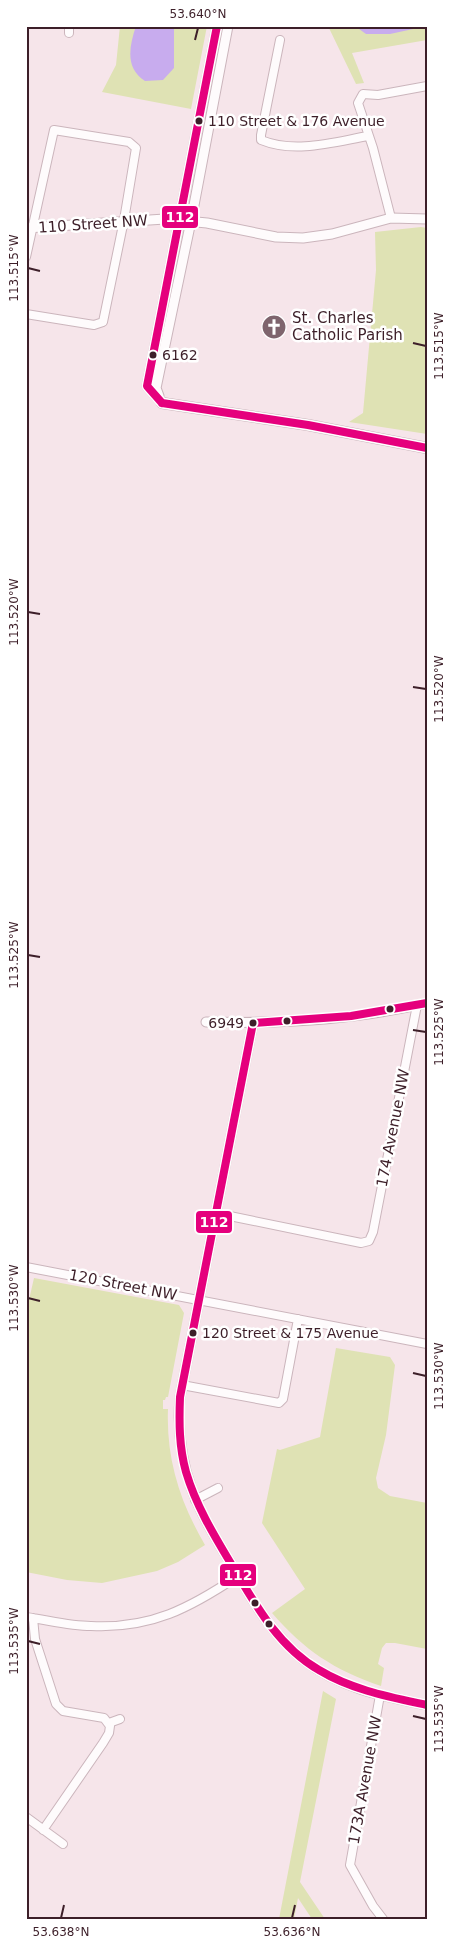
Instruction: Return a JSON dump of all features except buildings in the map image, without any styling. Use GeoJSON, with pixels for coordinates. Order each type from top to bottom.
{"type":"FeatureCollection","features":[{"type":"Feature","properties":{"kind":"main road"},"geometry":{"type":"LineString","coordinates":[[162,403],[308,425],[427,448]]}},
{"type":"Feature","properties":{"kind":"street"},"geometry":{"type":"LineString","coordinates":[[162,403],[147,386],[217,26]]}},
{"type":"Feature","properties":{"kind":"street"},"geometry":{"type":"LineString","coordinates":[[162,403],[156,388],[191,221],[228,26]]}},
{"type":"Feature","properties":{"kind":"street"},"geometry":{"type":"LineString","coordinates":[[280,40],[260,136],[261,140],[270,144],[307,146],[368,136]]}},
{"type":"Feature","properties":{"kind":"street"},"geometry":{"type":"LineString","coordinates":[[391,218],[373,148],[358,103],[363,94],[378,95],[427,86]]}},
{"type":"Feature","properties":{"kind":"street"},"geometry":{"type":"LineString","coordinates":[[26,257],[29,228],[54,130],[129,142],[136,148],[124,220],[103,322],[94,325],[26,314]]}},
{"type":"Feature","properties":{"kind":"street","name":"110 Street NW"},"geometry":{"type":"LineString","coordinates":[[29,228],[124,220],[180,220],[276,237],[303,238],[332,234],[391,218],[427,219]]}},
{"type":"Feature","properties":{"kind":"street"},"geometry":{"type":"LineString","coordinates":[[206,1022],[253,1023],[350,1016],[427,1003]]}},
{"type":"Feature","properties":{"kind":"street","name":"174 Avenue NW"},"geometry":{"type":"LineString","coordinates":[[215,1213],[361,1243],[369,1241],[417,1005]]}},
{"type":"Feature","properties":{"kind":"street"},"geometry":{"type":"LineString","coordinates":[[253,1023],[182,1385],[179,1418],[185,1468],[195,1500],[213,1535],[266,1622],[304,1660],[344,1683],[380,1696],[427,1705]]}},
{"type":"Feature","properties":{"kind":"street","name":"120 Street NW"},"geometry":{"type":"LineString","coordinates":[[26,1267],[427,1344]]}},
{"type":"Feature","properties":{"kind":"street"},"geometry":{"type":"LineString","coordinates":[[182,1385],[279,1403],[283,1399],[298,1320]]}},
{"type":"Feature","properties":{"kind":"street"},"geometry":{"type":"LineString","coordinates":[[195,1500],[218,1488]]}},
{"type":"Feature","properties":{"kind":"street"},"geometry":{"type":"LineString","coordinates":[[43,1830],[109,1733],[110,1726],[104,1718],[63,1711],[56,1704],[35,1639],[30,1617],[91,1626],[138,1623],[165,1616],[191,1606],[238,1576]]}},
{"type":"Feature","properties":{"kind":"street","name":"173A Avenue NW"},"geometry":{"type":"LineString","coordinates":[[380,1696],[350,1865],[373,1906],[383,1919]]}},
{"type":"Feature","properties":{"kind":"street"},"geometry":{"type":"LineString","coordinates":[[109,1724],[120,1719]]}},
{"type":"Feature","properties":{"kind":"street"},"geometry":{"type":"LineString","coordinates":[[26,1817],[63,1844]]}},
{"type":"Feature","properties":{"kind":"green space"},"geometry":{"type":"Polygon","coordinates":[[[120,26],[207,26],[191,109],[102,92],[116,65],[120,26]]]}},
{"type":"Feature","properties":{"kind":"green space"},"geometry":{"type":"Polygon","coordinates":[[[328,26],[427,26],[427,40],[352,53],[364,83],[356,84],[328,26]]]}},
{"type":"Feature","properties":{"kind":"green space"},"geometry":{"type":"Polygon","coordinates":[[[427,228],[427,434],[349,422],[363,413],[376,270],[375,232],[427,228]]]}},
{"type":"Feature","properties":{"kind":"green space"},"geometry":{"type":"Polygon","coordinates":[[[34,1278],[179,1305],[184,1313],[168,1397],[163,1400],[163,1409],[168,1409],[169,1445],[176,1480],[188,1513],[205,1545],[178,1562],[157,1571],[102,1583],[67,1580],[26,1572],[26,1313],[34,1278]]]}},
{"type":"Feature","properties":{"kind":"green space"},"geometry":{"type":"Polygon","coordinates":[[[336,1348],[390,1357],[395,1365],[386,1435],[376,1478],[378,1488],[390,1496],[427,1503],[427,1649],[386,1643],[382,1648],[378,1664],[384,1668],[381,1686],[334,1666],[296,1638],[272,1613],[305,1589],[262,1523],[277,1449],[280,1450],[320,1437],[336,1348]]]}},
{"type":"Feature","properties":{"kind":"green space"},"geometry":{"type":"Polygon","coordinates":[[[323,1691],[336,1699],[300,1882],[325,1919],[312,1919],[298,1898],[294,1919],[279,1919],[323,1691]]]}},
{"type":"Feature","properties":{"kind":"shaded area"},"geometry":{"type":"Polygon","coordinates":[[[136,26],[174,26],[174,68],[163,80],[145,81],[134,70],[130,49],[136,26]]]}},
{"type":"Feature","properties":{"kind":"shaded area"},"geometry":{"type":"Polygon","coordinates":[[[355,26],[427,26],[390,34],[366,34],[355,26]]]}},
{"type":"Feature","properties":{"kind":"transit line","name":"112"},"geometry":{"type":"LineString","coordinates":[[162,403],[147,386],[217,26]]}},
{"type":"Feature","properties":{"kind":"transit line","name":"112"},"geometry":{"type":"LineString","coordinates":[[162,403],[308,425],[427,448]]}},
{"type":"Feature","properties":{"kind":"transit line","name":"112"},"geometry":{"type":"LineString","coordinates":[[253,1023],[351,1016],[427,1003]]}},
{"type":"Feature","properties":{"kind":"transit line","name":"112"},"geometry":{"type":"LineString","coordinates":[[253,1023],[180,1397],[180,1434],[186,1472],[195,1497],[219,1544],[260,1611],[280,1638],[292,1650],[319,1670],[345,1683],[372,1692],[427,1705]]}},
{"type":"Feature","properties":{"kind":"place","name":"110 Street & 176 Avenue"},"geometry":{"type":"Point","coordinates":[199,121]}},
{"type":"Feature","properties":{"kind":"place","name":"St. Charles Catholic Parish"},"geometry":{"type":"Point","coordinates":[274,327]}},
{"type":"Feature","properties":{"kind":"place","name":"6162"},"geometry":{"type":"Point","coordinates":[153,355]}},
{"type":"Feature","properties":{"kind":"place","name":"6949"},"geometry":{"type":"Point","coordinates":[253,1023]}},
{"type":"Feature","properties":{"kind":"place","name":"120 Street & 175 Avenue"},"geometry":{"type":"Point","coordinates":[193,1333]}}]}
